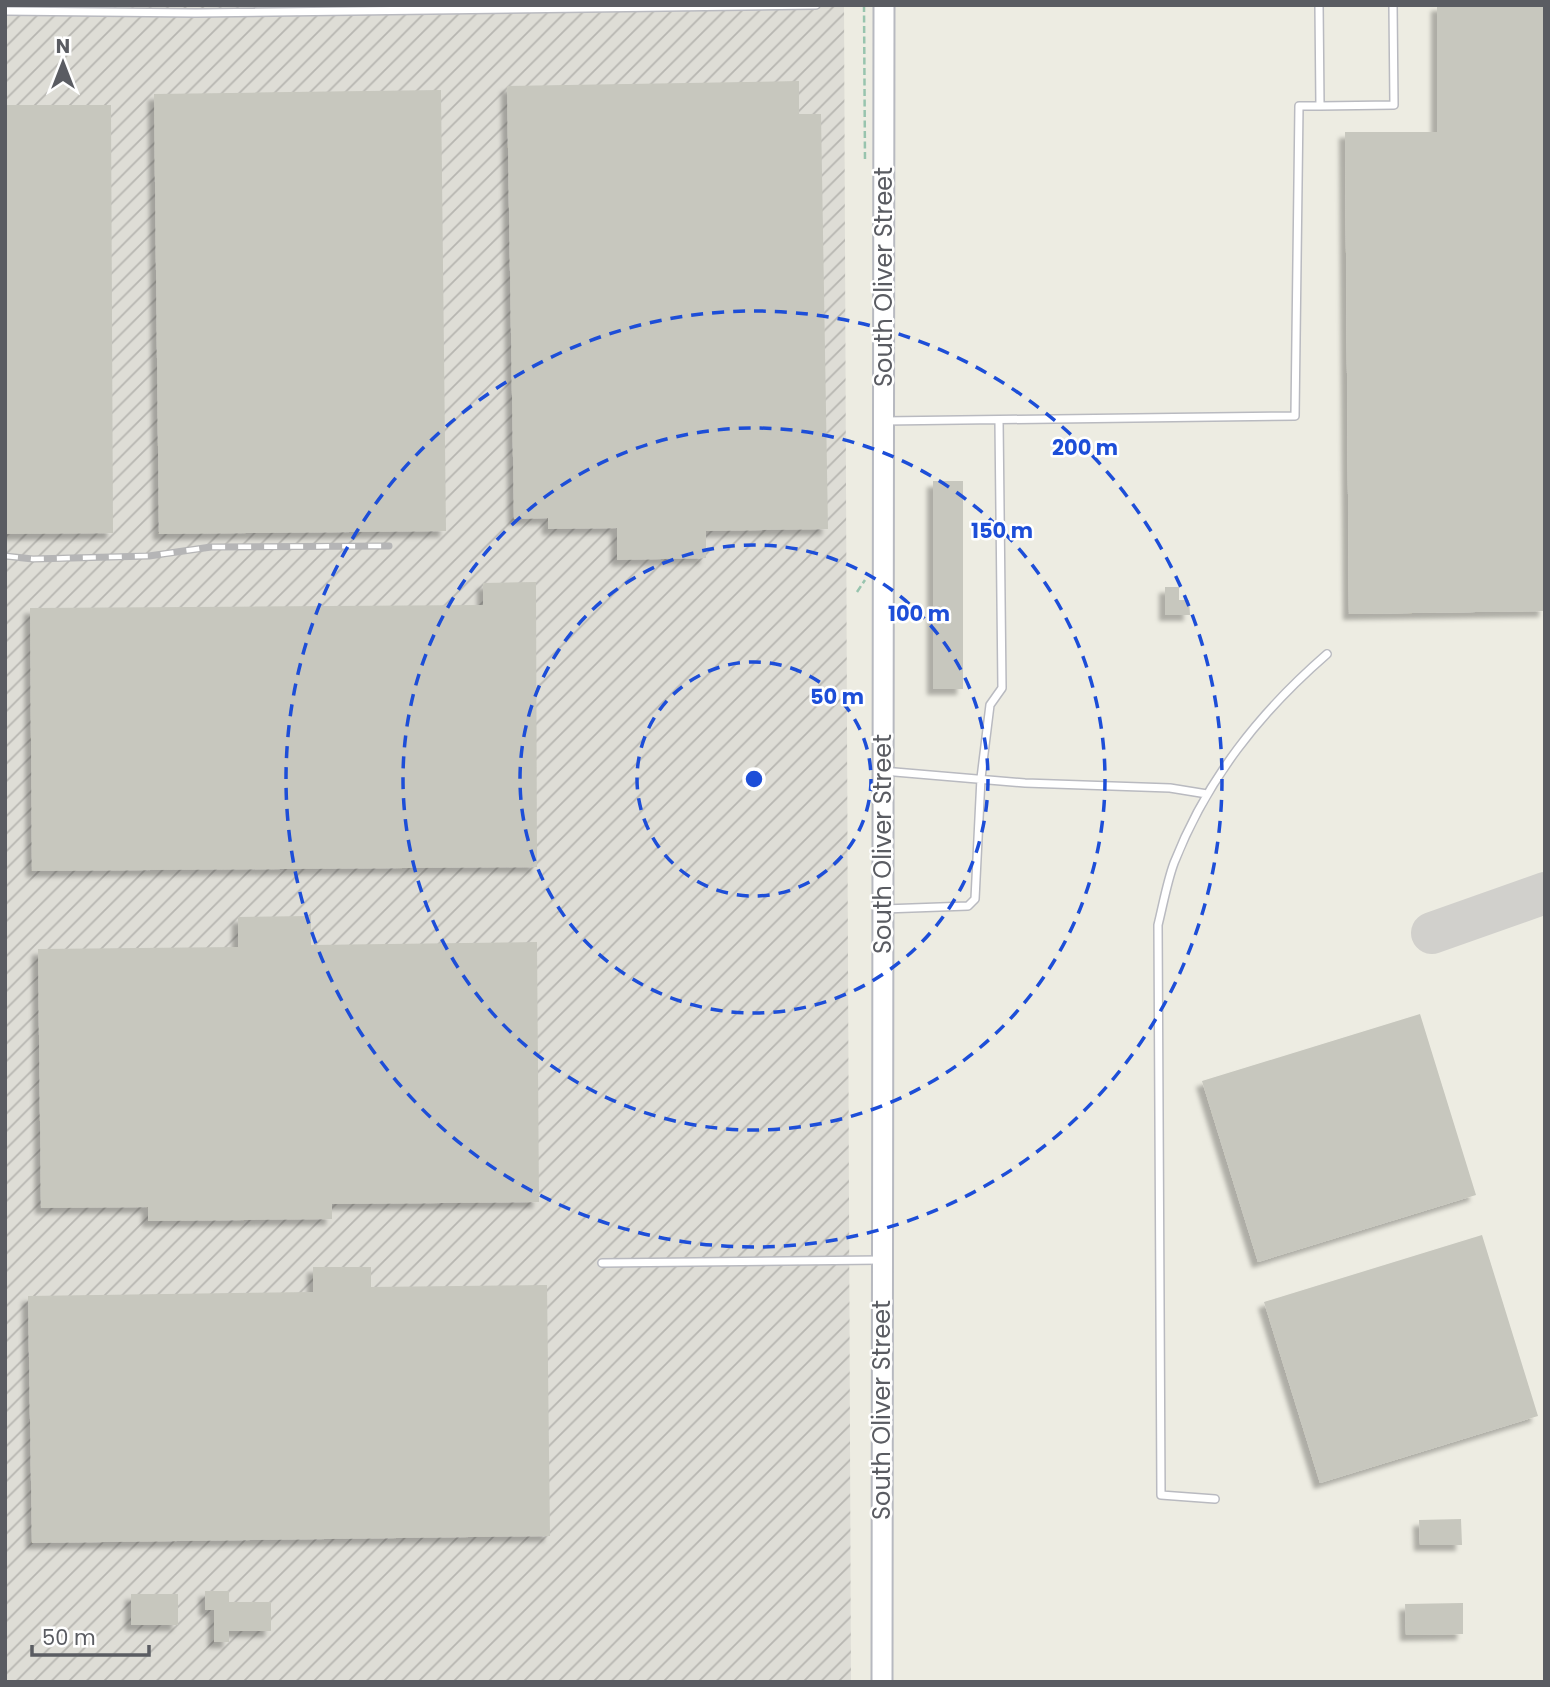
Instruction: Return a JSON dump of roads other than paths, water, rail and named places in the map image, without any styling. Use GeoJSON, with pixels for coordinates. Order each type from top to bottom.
{"type":"FeatureCollection","features":[{"type":"Feature","properties":{"kind":"main road","name":"South Oliver Street"},"geometry":{"type":"LineString","coordinates":[[882,1682],[884,5]]}},
{"type":"Feature","properties":{"kind":"lane"},"geometry":{"type":"LineString","coordinates":[[5,11],[816,5]]}},
{"type":"Feature","properties":{"kind":"lane"},"geometry":{"type":"LineString","coordinates":[[1319,5],[1320,106]]}},
{"type":"Feature","properties":{"kind":"lane"},"geometry":{"type":"LineString","coordinates":[[883,421],[1295,415],[1299,106],[1394,105],[1393,5]]}},
{"type":"Feature","properties":{"kind":"lane"},"geometry":{"type":"LineString","coordinates":[[882,909],[968,906],[975,899],[981,778],[990,705],[1003,688],[999,421]]}},
{"type":"Feature","properties":{"kind":"lane"},"geometry":{"type":"LineString","coordinates":[[1215,1499],[1161,1495],[1158,925],[1174,864],[1207,794],[1250,732],[1282,693],[1327,654]]}},
{"type":"Feature","properties":{"kind":"lane"},"geometry":{"type":"LineString","coordinates":[[883,771],[1025,783],[1170,788],[1207,794]]}},
{"type":"Feature","properties":{"kind":"lane"},"geometry":{"type":"LineString","coordinates":[[602,1263],[882,1260]]}},
{"type":"Feature","properties":{"kind":"railway"},"geometry":{"type":"LineString","coordinates":[[5,556],[33,559],[149,556],[211,547],[389,546]]}}]}
